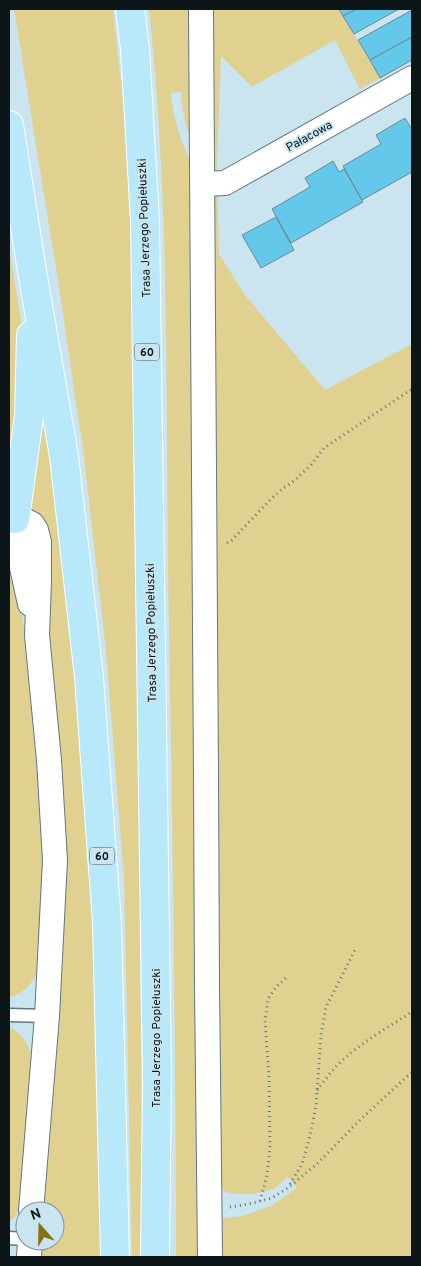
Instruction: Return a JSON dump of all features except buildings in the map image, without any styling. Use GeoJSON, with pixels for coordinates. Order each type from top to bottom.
{"type":"FeatureCollection","features":[{"type":"Feature","properties":{"kind":"main road","name":"Trasa Jerzego Popiełuszki"},"geometry":{"type":"LineString","coordinates":[[130,9],[135,49],[146,221],[157,1079],[155,1257]]}},
{"type":"Feature","properties":{"kind":"main road","name":"60"},"geometry":{"type":"LineString","coordinates":[[9,126],[64,456],[89,677],[107,923],[115,1257]]}},
{"type":"Feature","properties":{"kind":"main road"},"geometry":{"type":"LineString","coordinates":[[12,518],[29,416],[32,271]]}},
{"type":"Feature","properties":{"kind":"street"},"geometry":{"type":"LineString","coordinates":[[201,9],[210,1257]]}},
{"type":"Feature","properties":{"kind":"street","name":"Pałacowa"},"geometry":{"type":"LineString","coordinates":[[203,184],[225,183],[412,78]]}},
{"type":"Feature","properties":{"kind":"street"},"geometry":{"type":"LineString","coordinates":[[12,518],[24,520],[32,524],[36,530],[39,542],[38,635],[49,760],[55,860],[33,1201]]}},
{"type":"Feature","properties":{"kind":"lane"},"geometry":{"type":"LineString","coordinates":[[9,1015],[46,1016]]}},
{"type":"Feature","properties":{"kind":"path"},"geometry":{"type":"LineString","coordinates":[[204,546],[223,544],[232,540],[270,500],[295,480],[324,448],[412,389]]}},
{"type":"Feature","properties":{"kind":"path"},"geometry":{"type":"LineString","coordinates":[[289,1187],[302,1164],[309,1140],[314,1115],[321,1035],[326,1007],[355,950]]}},
{"type":"Feature","properties":{"kind":"path"},"geometry":{"type":"LineString","coordinates":[[260,1202],[267,1175],[270,1148],[270,1076],[265,1021],[268,999],[276,987],[287,977]]}},
{"type":"Feature","properties":{"kind":"path"},"geometry":{"type":"LineString","coordinates":[[317,1091],[329,1074],[345,1058],[412,1012]]}},
{"type":"Feature","properties":{"kind":"path"},"geometry":{"type":"LineString","coordinates":[[209,1207],[232,1207],[260,1202],[272,1198],[289,1187],[317,1164],[360,1118],[412,1072]]}},
{"type":"Feature","properties":{"kind":"shaded area"},"geometry":{"type":"Polygon","coordinates":[[[14,9],[113,9],[126,127],[136,333],[134,459],[144,1257],[132,1257],[124,878],[106,651],[84,457],[59,287],[14,9]]]}},
{"type":"Feature","properties":{"kind":"shaded area"},"geometry":{"type":"Polygon","coordinates":[[[149,9],[197,9],[193,144],[184,119],[181,92],[171,93],[178,129],[191,162],[204,1257],[176,1257],[175,998],[165,288],[160,148],[149,9]]]}},
{"type":"Feature","properties":{"kind":"shaded area"},"geometry":{"type":"Polygon","coordinates":[[[208,9],[339,9],[380,78],[360,89],[335,40],[252,87],[221,56],[217,167],[219,254],[245,295],[325,390],[412,344],[412,1257],[217,1257],[216,1219],[242,1216],[271,1206],[297,1188],[288,1177],[274,1189],[253,1194],[225,1192],[215,1182],[208,9]]]}},
{"type":"Feature","properties":{"kind":"shaded area"},"geometry":{"type":"Polygon","coordinates":[[[9,248],[22,326],[24,356],[9,488],[9,248]]]}},
{"type":"Feature","properties":{"kind":"shaded area"},"geometry":{"type":"Polygon","coordinates":[[[41,391],[58,510],[75,668],[91,887],[96,983],[102,1257],[42,1257],[42,1251],[65,1251],[65,1201],[45,1201],[67,866],[48,613],[27,511],[41,391]]]}},
{"type":"Feature","properties":{"kind":"shaded area"},"geometry":{"type":"Polygon","coordinates":[[[9,550],[19,593],[25,634],[43,836],[43,884],[37,974],[25,989],[9,998],[9,550]]]}},
{"type":"Feature","properties":{"kind":"shaded area"},"geometry":{"type":"Polygon","coordinates":[[[9,1027],[24,1039],[32,1056],[22,1201],[15,1201],[15,1216],[9,1222],[9,1027]]]}}]}
